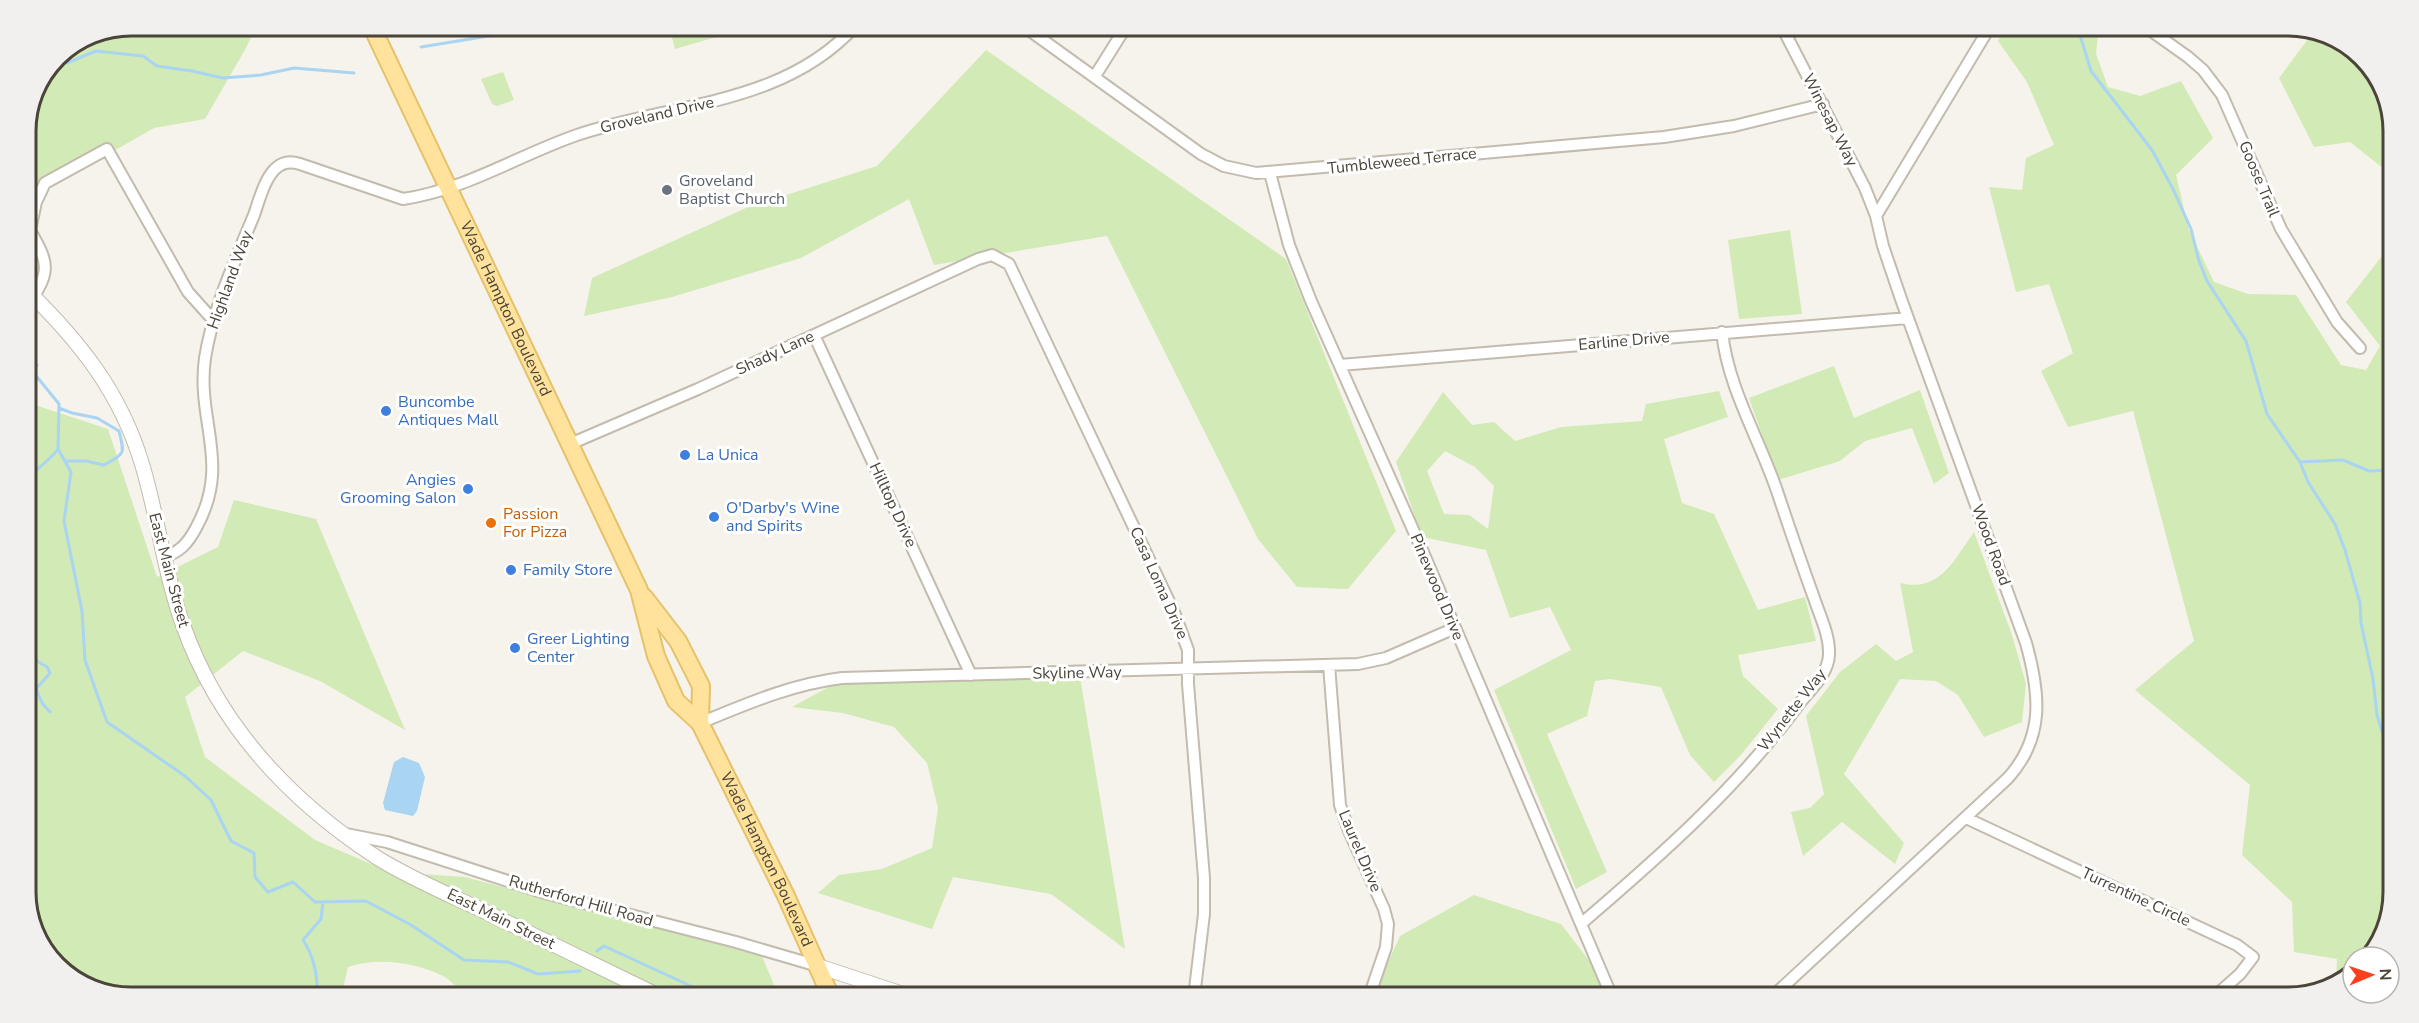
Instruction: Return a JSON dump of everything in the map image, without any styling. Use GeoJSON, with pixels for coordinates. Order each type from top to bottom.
{"type":"FeatureCollection","features":[{"type":"Feature","properties":{"kind":"main road","name":"Wade Hampton Boulevard"},"geometry":{"type":"LineString","coordinates":[[375,36],[639,590],[656,656],[676,701],[700,723],[786,896],[827,987]]}},
{"type":"Feature","properties":{"kind":"main road","name":"Wade Hampton Boulevard"},"geometry":{"type":"LineString","coordinates":[[639,590],[678,641],[701,686],[700,723]]}},
{"type":"Feature","properties":{"kind":"street","name":"Groveland Drive"},"geometry":{"type":"LineString","coordinates":[[447,188],[487,173],[535,150],[605,126],[739,95],[768,86],[810,64],[845,36]]}},
{"type":"Feature","properties":{"kind":"street","name":"Tumbleweed Terrace"},"geometry":{"type":"LineString","coordinates":[[1037,36],[1209,159],[1238,170],[1270,173],[1664,137],[1734,126],[1823,104]]}},
{"type":"Feature","properties":{"kind":"street"},"geometry":{"type":"LineString","coordinates":[[1095,76],[1121,36]]}},
{"type":"Feature","properties":{"kind":"street","name":"Winesap Way"},"geometry":{"type":"LineString","coordinates":[[1786,36],[1823,104],[1876,216]]}},
{"type":"Feature","properties":{"kind":"street"},"geometry":{"type":"LineString","coordinates":[[1876,216],[1985,36]]}},
{"type":"Feature","properties":{"kind":"street","name":"Goose Trail"},"geometry":{"type":"LineString","coordinates":[[2158,36],[2203,70],[2222,95],[2281,229],[2337,322],[2360,348]]}},
{"type":"Feature","properties":{"kind":"street"},"geometry":{"type":"LineString","coordinates":[[36,202],[45,183],[107,149],[188,292],[214,321]]}},
{"type":"Feature","properties":{"kind":"street","name":"Highland Way"},"geometry":{"type":"LineString","coordinates":[[164,557],[177,553],[191,538],[206,509],[213,485],[213,458],[204,381],[205,359],[226,283],[272,173],[278,166],[288,162],[300,164],[403,199],[447,188]]}},
{"type":"Feature","properties":{"kind":"street","name":"Pinewood Drive"},"geometry":{"type":"LineString","coordinates":[[1270,173],[1289,245],[1608,987]]}},
{"type":"Feature","properties":{"kind":"street","name":"Wood Road"},"geometry":{"type":"LineString","coordinates":[[1784,987],[2008,778],[2025,758],[2035,730],[2035,687],[2026,643],[2011,596],[1908,318],[1883,246],[1876,216]]}},
{"type":"Feature","properties":{"kind":"street"},"geometry":{"type":"LineString","coordinates":[[36,242],[44,258],[46,273],[36,287]]}},
{"type":"Feature","properties":{"kind":"street","name":"Casa Loma Drive"},"geometry":{"type":"LineString","coordinates":[[978,259],[986,256],[999,257],[1012,268],[1174,612],[1188,650],[1204,878],[1204,914],[1195,987]]}},
{"type":"Feature","properties":{"kind":"street","name":"Shady Lane"},"geometry":{"type":"LineString","coordinates":[[570,444],[698,389],[978,259]]}},
{"type":"Feature","properties":{"kind":"street","name":"East Main Street"},"geometry":{"type":"LineString","coordinates":[[36,305],[71,334],[105,381],[119,408],[142,465],[171,591],[196,656],[219,701],[261,760],[287,788],[322,818],[376,857],[639,987]]}},
{"type":"Feature","properties":{"kind":"street","name":"Earline Drive"},"geometry":{"type":"LineString","coordinates":[[1340,365],[1908,318]]}},
{"type":"Feature","properties":{"kind":"street","name":"Wynette Way"},"geometry":{"type":"LineString","coordinates":[[1582,924],[1690,829],[1788,720],[1820,679],[1829,658],[1829,646],[1774,483],[1747,420],[1732,377],[1722,332]]}},
{"type":"Feature","properties":{"kind":"street","name":"Hilltop Drive"},"geometry":{"type":"LineString","coordinates":[[814,335],[971,675]]}},
{"type":"Feature","properties":{"kind":"street","name":"Skyline Way"},"geometry":{"type":"LineString","coordinates":[[700,723],[748,702],[821,681],[842,678],[1358,664],[1386,658],[1455,628]]}},
{"type":"Feature","properties":{"kind":"street","name":"Laurel Drive"},"geometry":{"type":"LineString","coordinates":[[1329,665],[1340,805],[1349,831],[1384,909],[1388,924],[1386,947],[1373,987]]}},
{"type":"Feature","properties":{"kind":"street","name":"Turrentine Circle"},"geometry":{"type":"LineString","coordinates":[[1966,818],[2237,945],[2253,957],[2226,987]]}},
{"type":"Feature","properties":{"kind":"street","name":"Rutherford Hill Road"},"geometry":{"type":"LineString","coordinates":[[346,834],[387,842],[545,893],[736,942],[818,966]]}},
{"type":"Feature","properties":{"kind":"street"},"geometry":{"type":"LineString","coordinates":[[818,966],[880,987]]}},
{"type":"Feature","properties":{"kind":"green space"},"geometry":{"type":"Polygon","coordinates":[[[251,36],[205,119],[154,128],[36,195],[36,125],[39,106],[56,73],[68,60],[84,49],[113,38],[251,36]]]}},
{"type":"Feature","properties":{"kind":"green space"},"geometry":{"type":"Polygon","coordinates":[[[672,36],[720,36],[675,49],[672,36]]]}},
{"type":"Feature","properties":{"kind":"green space"},"geometry":{"type":"Polygon","coordinates":[[[2001,36],[2098,36],[2096,54],[2108,87],[2140,96],[2181,81],[2213,138],[2176,175],[2189,230],[2214,282],[2248,294],[2296,295],[2341,365],[2366,370],[2380,346],[2346,302],[2383,255],[2383,892],[2381,910],[2370,939],[2366,945],[2341,945],[2341,971],[2336,974],[2337,959],[2294,952],[2292,902],[2242,855],[2250,785],[2135,690],[2194,641],[2133,411],[2068,427],[2041,371],[2073,353],[2049,284],[2016,292],[1989,187],[2022,190],[2026,158],[2054,145],[2027,82],[1998,41],[2001,36]]]}},
{"type":"Feature","properties":{"kind":"green space"},"geometry":{"type":"Polygon","coordinates":[[[2308,39],[2324,43],[2346,56],[2363,73],[2376,95],[2383,125],[2383,168],[2350,142],[2314,147],[2279,78],[2308,39]]]}},
{"type":"Feature","properties":{"kind":"green space"},"geometry":{"type":"Polygon","coordinates":[[[986,50],[1286,259],[1396,531],[1348,589],[1297,587],[1258,539],[1107,236],[934,265],[909,199],[801,258],[672,297],[584,316],[592,278],[746,208],[877,166],[986,50]]]}},
{"type":"Feature","properties":{"kind":"green space"},"geometry":{"type":"Polygon","coordinates":[[[503,72],[514,100],[497,106],[492,104],[481,79],[503,72]]]}},
{"type":"Feature","properties":{"kind":"green space"},"geometry":{"type":"Polygon","coordinates":[[[1790,230],[1802,314],[1739,319],[1728,240],[1790,230]]]}},
{"type":"Feature","properties":{"kind":"green space"},"geometry":{"type":"Polygon","coordinates":[[[1834,366],[1854,418],[1920,390],[1949,473],[1934,484],[1912,428],[1865,441],[1840,461],[1778,480],[1749,398],[1834,366]]]}},
{"type":"Feature","properties":{"kind":"green space"},"geometry":{"type":"Polygon","coordinates":[[[1719,391],[1728,417],[1664,439],[1682,503],[1714,514],[1758,610],[1805,597],[1816,641],[1738,655],[1743,676],[1778,709],[1740,756],[1714,782],[1690,755],[1661,687],[1610,679],[1595,681],[1587,716],[1547,734],[1607,872],[1576,889],[1494,690],[1571,650],[1550,607],[1510,618],[1486,550],[1422,537],[1396,462],[1443,392],[1472,425],[1494,422],[1515,441],[1561,427],[1642,421],[1646,404],[1719,391]],[[1445,451],[1427,471],[1444,514],[1469,515],[1488,529],[1494,486],[1475,467],[1445,451]]]}},
{"type":"Feature","properties":{"kind":"green space"},"geometry":{"type":"Polygon","coordinates":[[[36,405],[108,429],[157,577],[218,547],[234,500],[316,519],[405,730],[320,681],[243,651],[185,697],[205,757],[315,840],[390,872],[465,877],[762,956],[775,987],[457,987],[441,975],[407,964],[371,962],[348,967],[343,987],[131,987],[113,985],[84,974],[64,959],[49,939],[41,922],[36,898],[36,405]]]}},
{"type":"Feature","properties":{"kind":"green space"},"geometry":{"type":"Polygon","coordinates":[[[1974,532],[2012,635],[2026,684],[2022,722],[1984,737],[1958,695],[1936,681],[1900,679],[1844,774],[1904,843],[1895,864],[1842,822],[1803,856],[1791,812],[1810,808],[1824,794],[1806,716],[1840,672],[1876,644],[1896,661],[1913,652],[1900,583],[1914,585],[1936,579],[1945,572],[1974,532]]]}},
{"type":"Feature","properties":{"kind":"green space"},"geometry":{"type":"Polygon","coordinates":[[[1079,671],[1125,949],[1051,894],[953,877],[932,929],[818,893],[839,875],[882,869],[932,848],[938,808],[927,763],[894,727],[843,713],[792,707],[856,672],[1079,671]]]}},
{"type":"Feature","properties":{"kind":"green space"},"geometry":{"type":"Polygon","coordinates":[[[1474,895],[1561,924],[1609,987],[1377,987],[1400,936],[1474,895]]]}},
{"type":"Feature","properties":{"kind":"water"},"geometry":{"type":"Polygon","coordinates":[[[403,757],[419,763],[425,777],[417,811],[413,816],[385,810],[383,803],[394,762],[403,757]]]}},
{"type":"Feature","properties":{"kind":"waterway"},"geometry":{"type":"LineString","coordinates":[[421,47],[489,36]]}},
{"type":"Feature","properties":{"kind":"waterway"},"geometry":{"type":"LineString","coordinates":[[2080,36],[2091,71],[2152,150],[2173,189],[2191,229],[2207,281],[2246,341],[2267,414],[2300,462],[2308,482],[2335,524],[2360,603],[2361,623],[2373,679],[2377,715],[2383,734]]}},
{"type":"Feature","properties":{"kind":"waterway"},"geometry":{"type":"LineString","coordinates":[[66,62],[96,51],[143,56],[157,66],[223,78],[261,75],[294,68],[354,73]]}},
{"type":"Feature","properties":{"kind":"waterway"},"geometry":{"type":"LineString","coordinates":[[36,376],[59,404],[58,449],[71,472],[64,521],[82,611],[85,660],[107,722],[185,776],[211,800],[231,841],[254,853],[255,877],[268,892],[293,882],[315,902],[366,901],[411,925],[464,960],[508,962],[538,974],[580,971]]}},
{"type":"Feature","properties":{"kind":"waterway"},"geometry":{"type":"LineString","coordinates":[[59,408],[97,418],[119,431],[122,445],[120,455],[104,465],[86,461],[66,461]]}},
{"type":"Feature","properties":{"kind":"waterway"},"geometry":{"type":"LineString","coordinates":[[36,470],[58,449]]}},
{"type":"Feature","properties":{"kind":"waterway"},"geometry":{"type":"LineString","coordinates":[[2300,462],[2343,460],[2369,471],[2383,470]]}},
{"type":"Feature","properties":{"kind":"waterway"},"geometry":{"type":"LineString","coordinates":[[36,659],[47,667],[50,673],[36,689]]}},
{"type":"Feature","properties":{"kind":"waterway"},"geometry":{"type":"LineString","coordinates":[[36,689],[42,703],[50,712]]}},
{"type":"Feature","properties":{"kind":"waterway"},"geometry":{"type":"LineString","coordinates":[[317,987],[315,967],[303,940],[321,919],[323,902]]}},
{"type":"Feature","properties":{"kind":"waterway"},"geometry":{"type":"LineString","coordinates":[[597,951],[604,946],[693,987]]}},
{"type":"Feature","properties":{"kind":"place","name":"Groveland Baptist Church"},"geometry":{"type":"Point","coordinates":[667,190]}},
{"type":"Feature","properties":{"kind":"place","name":"Buncombe Antiques Mall"},"geometry":{"type":"Point","coordinates":[386,411]}},
{"type":"Feature","properties":{"kind":"place","name":"La Unica"},"geometry":{"type":"Point","coordinates":[685,455]}},
{"type":"Feature","properties":{"kind":"place","name":"Angies Grooming Salon"},"geometry":{"type":"Point","coordinates":[468,489]}},
{"type":"Feature","properties":{"kind":"place","name":"O'Darby's Wine and Spirits"},"geometry":{"type":"Point","coordinates":[714,517]}},
{"type":"Feature","properties":{"kind":"place","name":"Passion For Pizza"},"geometry":{"type":"Point","coordinates":[491,523]}},
{"type":"Feature","properties":{"kind":"place","name":"Family Store"},"geometry":{"type":"Point","coordinates":[511,570]}},
{"type":"Feature","properties":{"kind":"place","name":"Greer Lighting Center"},"geometry":{"type":"Point","coordinates":[515,648]}}]}
